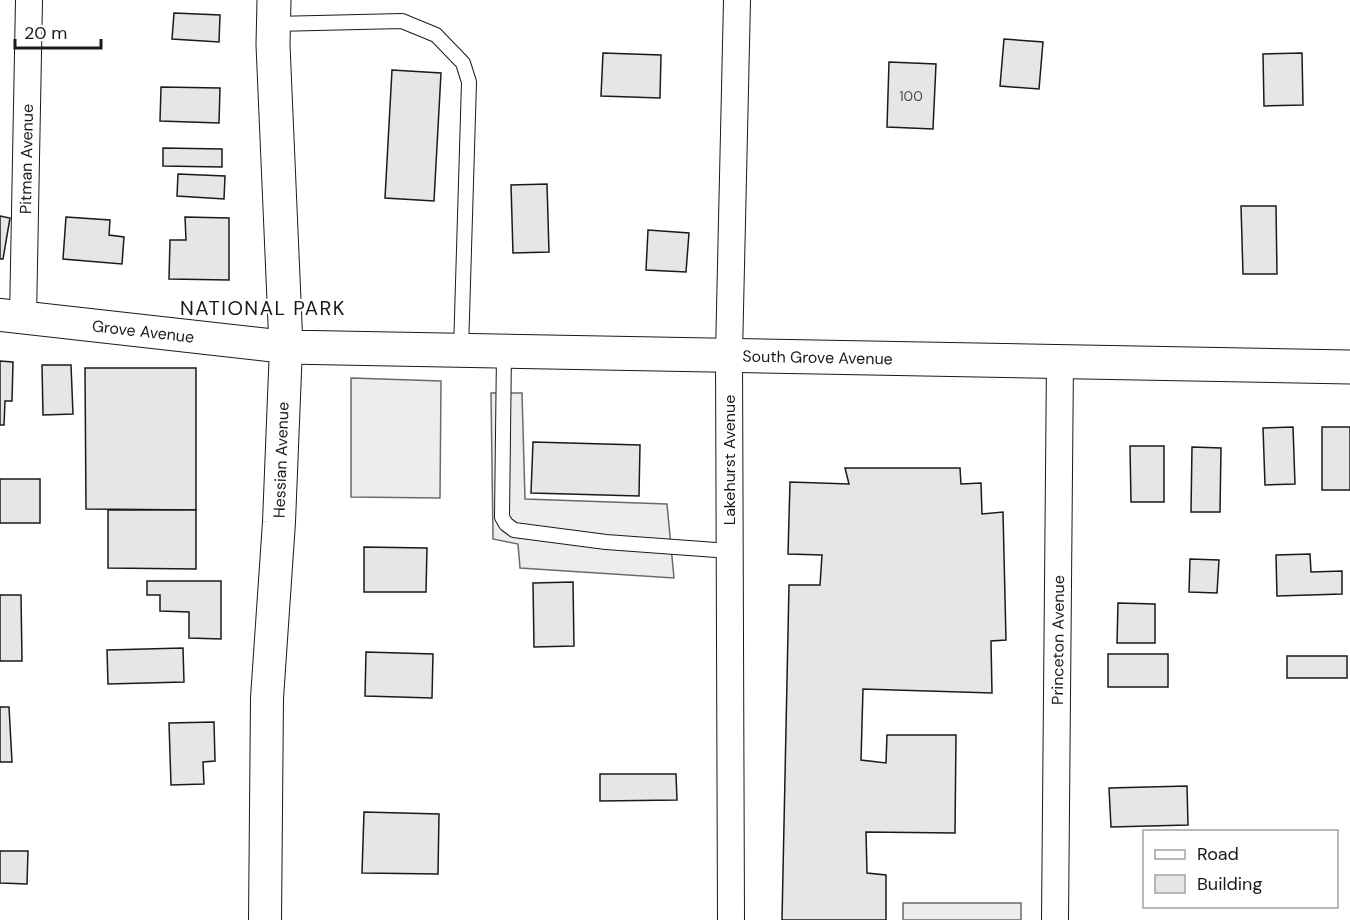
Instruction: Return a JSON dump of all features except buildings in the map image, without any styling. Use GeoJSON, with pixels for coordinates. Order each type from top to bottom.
{"type":"FeatureCollection","features":[{"type":"Feature","properties":{"kind":"main road","name":"Hessian Avenue"},"geometry":{"type":"LineString","coordinates":[[274,12],[286,347]]}},
{"type":"Feature","properties":{"kind":"main road","name":"South Grove Avenue"},"geometry":{"type":"LineString","coordinates":[[286,347],[1350,367]]}},
{"type":"Feature","properties":{"kind":"street","name":"Pitman Avenue"},"geometry":{"type":"LineString","coordinates":[[11,317],[29,0]]}},
{"type":"Feature","properties":{"kind":"street","name":"Lakehurst Avenue"},"geometry":{"type":"LineString","coordinates":[[731,920],[729,354],[737,0]]}},
{"type":"Feature","properties":{"kind":"street","name":"Grove Avenue"},"geometry":{"type":"LineString","coordinates":[[11,317],[286,347]]}},
{"type":"Feature","properties":{"kind":"street","name":"Hessian Avenue"},"geometry":{"type":"LineString","coordinates":[[265,920],[267,698],[279,522],[286,347]]}},
{"type":"Feature","properties":{"kind":"street","name":"Princeton Avenue"},"geometry":{"type":"LineString","coordinates":[[1055,920],[1060,360]]}},
{"type":"Feature","properties":{"kind":"lane"},"geometry":{"type":"LineString","coordinates":[[274,12],[402,21],[436,35],[463,63],[469,81],[461,350]]}},
{"type":"Feature","properties":{"kind":"lane"},"geometry":{"type":"LineString","coordinates":[[504,350],[502,517],[510,528],[606,542],[730,551]]}},
{"type":"Feature","properties":{"kind":"shaded area"},"geometry":{"type":"Polygon","coordinates":[[[351,378],[441,381],[440,498],[351,497],[351,378]]]}},
{"type":"Feature","properties":{"kind":"shaded area"},"geometry":{"type":"Polygon","coordinates":[[[491,393],[522,393],[525,499],[667,504],[674,578],[520,568],[518,544],[493,539],[491,393]]]}},
{"type":"Feature","properties":{"kind":"shaded area"},"geometry":{"type":"Polygon","coordinates":[[[903,903],[1021,903],[1021,920],[903,920],[903,903]]]}},
{"type":"Feature","properties":{"kind":"district","name":"NATIONAL PARK"},"geometry":{"type":"Point","coordinates":[263,308]}}]}
